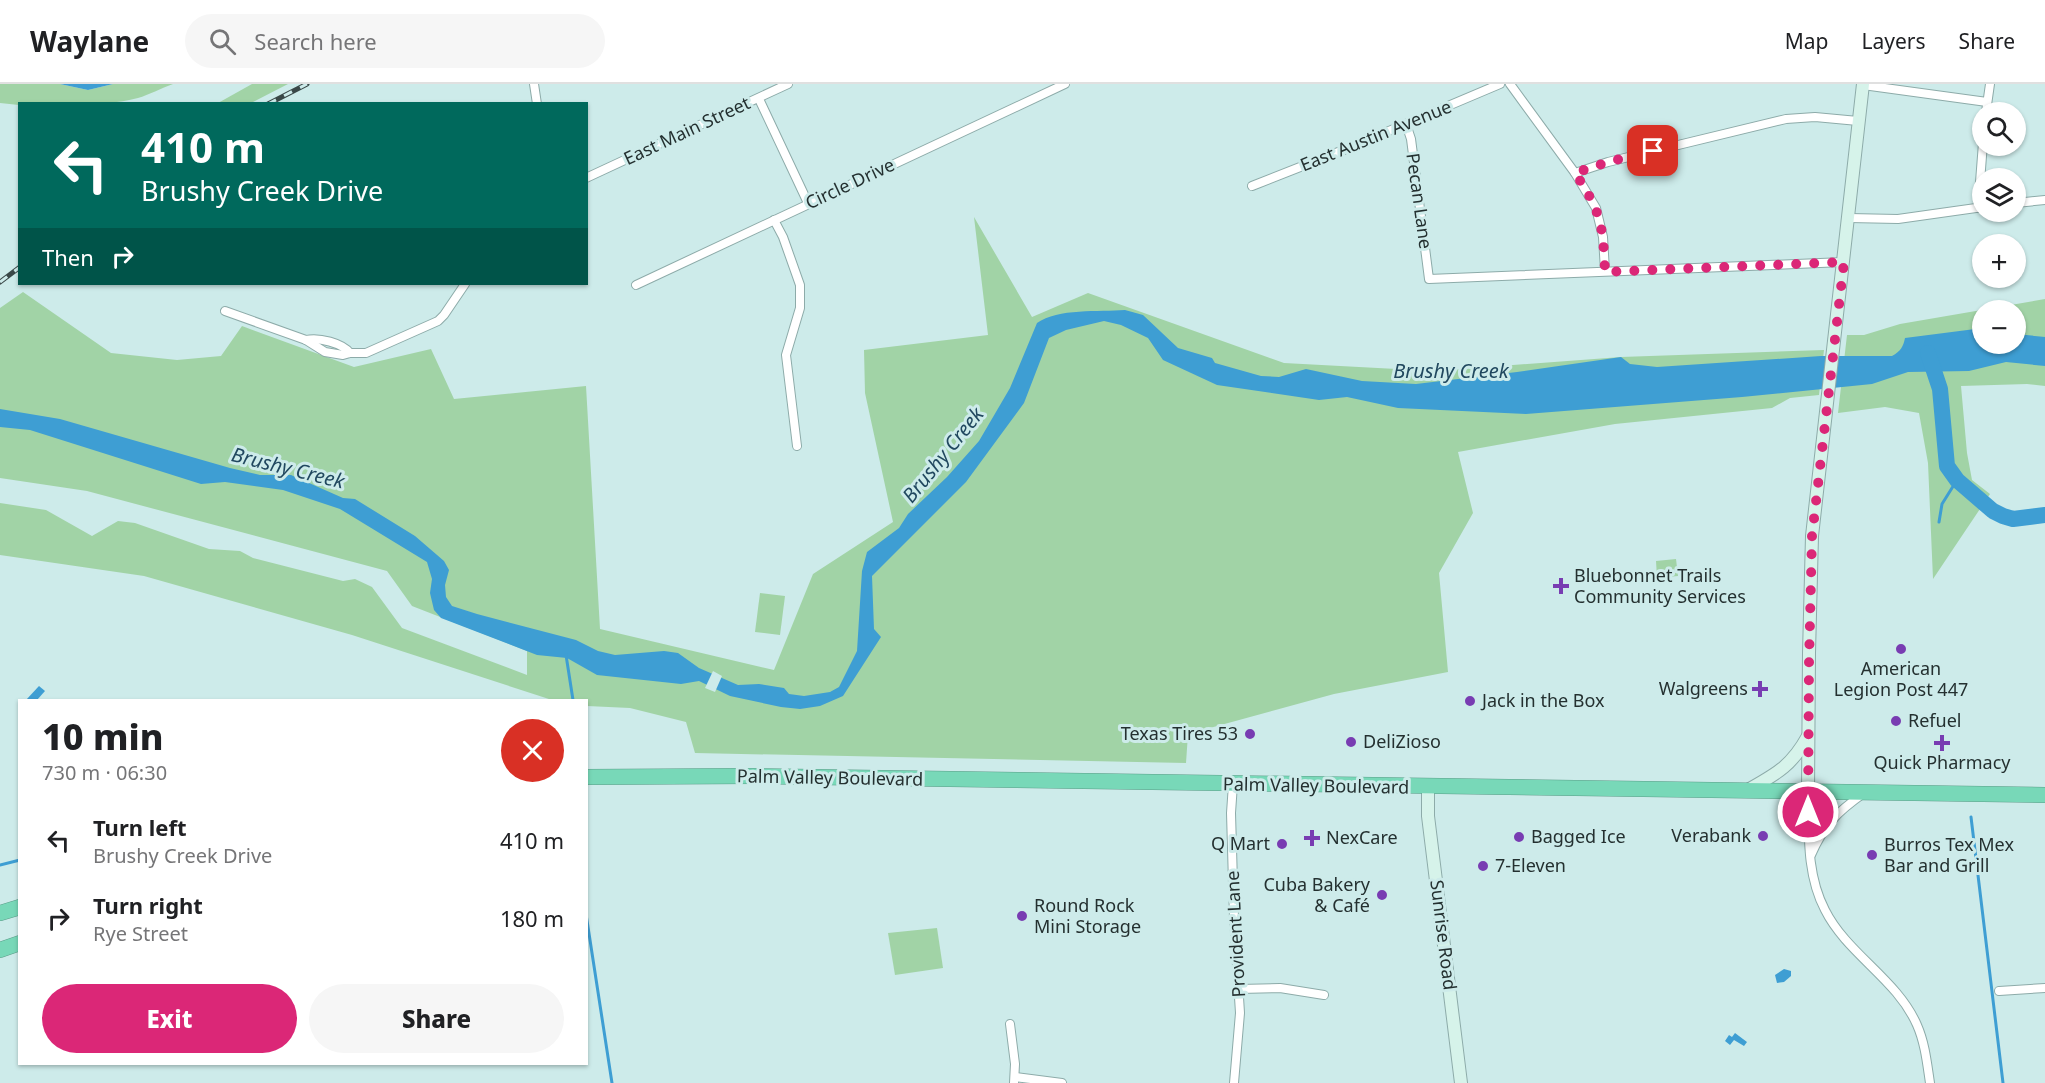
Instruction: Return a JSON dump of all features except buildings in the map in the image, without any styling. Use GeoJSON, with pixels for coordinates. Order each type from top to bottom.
{"type":"FeatureCollection","features":[{"type":"Feature","properties":{"kind":"highway","name":"Palm Valley Boulevard"},"geometry":{"type":"LineString","coordinates":[[588,777],[752,776],[2045,795]]}},
{"type":"Feature","properties":{"kind":"highway"},"geometry":{"type":"LineString","coordinates":[[0,913],[18,908]]}},
{"type":"Feature","properties":{"kind":"highway"},"geometry":{"type":"LineString","coordinates":[[0,950],[18,944]]}},
{"type":"Feature","properties":{"kind":"street"},"geometry":{"type":"LineString","coordinates":[[534,84],[537,102]]}},
{"type":"Feature","properties":{"kind":"street","name":"East Main Street"},"geometry":{"type":"LineString","coordinates":[[588,176],[788,84]]}},
{"type":"Feature","properties":{"kind":"street","name":"Circle Drive"},"geometry":{"type":"LineString","coordinates":[[636,285],[1065,84]]}},
{"type":"Feature","properties":{"kind":"street","name":"East Austin Avenue"},"geometry":{"type":"LineString","coordinates":[[1252,186],[1500,84]]}},
{"type":"Feature","properties":{"kind":"street"},"geometry":{"type":"LineString","coordinates":[[1510,84],[1575,173],[1596,208],[1601,222],[1605,272],[1844,262]]}},
{"type":"Feature","properties":{"kind":"street"},"geometry":{"type":"LineString","coordinates":[[1930,1083],[1924,1046],[1917,1023],[1900,998],[1850,945],[1826,912],[1816,887],[1810,858],[1808,792],[1812,536],[1863,85],[1987,102],[1990,84]]}},
{"type":"Feature","properties":{"kind":"street"},"geometry":{"type":"LineString","coordinates":[[759,99],[808,203]]}},
{"type":"Feature","properties":{"kind":"street"},"geometry":{"type":"LineString","coordinates":[[1575,173],[1608,162],[1786,119],[1815,117],[1858,121]]}},
{"type":"Feature","properties":{"kind":"street","name":"Pecan Lane"},"geometry":{"type":"LineString","coordinates":[[1406,124],[1411,140],[1429,279],[1605,272]]}},
{"type":"Feature","properties":{"kind":"street"},"geometry":{"type":"LineString","coordinates":[[2026,202],[2045,200]]}},
{"type":"Feature","properties":{"kind":"street"},"geometry":{"type":"LineString","coordinates":[[1849,218],[1898,219],[1972,209]]}},
{"type":"Feature","properties":{"kind":"street"},"geometry":{"type":"LineString","coordinates":[[774,220],[783,237],[800,285],[800,308],[786,355],[797,446]]}},
{"type":"Feature","properties":{"kind":"street"},"geometry":{"type":"LineString","coordinates":[[225,311],[306,340],[312,339],[344,347],[350,353],[366,353],[431,325],[444,315],[464,285]]}},
{"type":"Feature","properties":{"kind":"street"},"geometry":{"type":"LineString","coordinates":[[1744,792],[1781,771],[1793,759],[1808,735]]}},
{"type":"Feature","properties":{"kind":"street","name":"Provident Lane"},"geometry":{"type":"LineString","coordinates":[[1233,784],[1231,813],[1234,918],[1239,988],[1239,1037],[1234,1083]]}},
{"type":"Feature","properties":{"kind":"street","name":"Sunrise Road"},"geometry":{"type":"LineString","coordinates":[[1428,787],[1428,816],[1461,1083]]}},
{"type":"Feature","properties":{"kind":"street"},"geometry":{"type":"LineString","coordinates":[[1810,858],[1818,838],[1834,815],[1864,793]]}},
{"type":"Feature","properties":{"kind":"street"},"geometry":{"type":"LineString","coordinates":[[1239,988],[1280,988],[1324,995]]}},
{"type":"Feature","properties":{"kind":"street"},"geometry":{"type":"LineString","coordinates":[[1999,991],[2045,988]]}},
{"type":"Feature","properties":{"kind":"street"},"geometry":{"type":"LineString","coordinates":[[1010,1024],[1015,1064],[1014,1080],[1062,1083]]}},
{"type":"Feature","properties":{"kind":"green space"},"geometry":{"type":"Polygon","coordinates":[[[0,84],[60,84],[88,90],[113,84],[173,84],[142,97],[116,102],[18,102],[18,105],[0,103],[0,84]]]}},
{"type":"Feature","properties":{"kind":"green space"},"geometry":{"type":"Polygon","coordinates":[[[252,84],[288,84],[253,102],[220,102],[252,84]]]}},
{"type":"Feature","properties":{"kind":"green space"},"geometry":{"type":"Polygon","coordinates":[[[974,217],[1032,317],[1088,293],[1284,363],[1434,371],[1621,357],[1824,350],[1819,395],[1790,398],[1772,408],[1615,424],[1458,452],[1473,513],[1439,573],[1448,672],[1334,694],[1188,734],[1186,763],[695,753],[686,722],[630,708],[588,706],[588,699],[549,699],[352,635],[144,576],[0,555],[0,503],[46,510],[92,536],[118,521],[135,523],[209,549],[240,551],[253,558],[343,581],[355,579],[372,587],[402,628],[527,675],[527,651],[412,606],[387,571],[87,491],[0,478],[0,308],[23,292],[111,353],[177,360],[221,356],[242,326],[354,367],[431,349],[454,399],[586,386],[600,629],[774,670],[813,574],[893,522],[865,393],[864,350],[988,335],[974,217]]]}},
{"type":"Feature","properties":{"kind":"green space"},"geometry":{"type":"Polygon","coordinates":[[[2045,299],[2045,386],[2027,384],[1961,386],[1967,453],[1972,480],[1990,494],[1933,579],[1928,463],[1919,413],[1885,407],[1838,413],[1847,335],[1864,335],[1900,324],[1972,312],[1972,354],[2026,354],[2026,302],[2045,299]]]}},
{"type":"Feature","properties":{"kind":"green space"},"geometry":{"type":"Polygon","coordinates":[[[1676,559],[1678,576],[1657,578],[1656,561],[1676,559]]]}},
{"type":"Feature","properties":{"kind":"green space"},"geometry":{"type":"Polygon","coordinates":[[[760,593],[785,596],[780,635],[755,632],[760,593]]]}},
{"type":"Feature","properties":{"kind":"green space"},"geometry":{"type":"Polygon","coordinates":[[[937,928],[943,968],[895,975],[888,933],[937,928]]]}},
{"type":"Feature","properties":{"kind":"water"},"geometry":{"type":"Polygon","coordinates":[[[60,84],[113,84],[88,90],[60,84]]]}},
{"type":"Feature","properties":{"kind":"water"},"geometry":{"type":"Polygon","coordinates":[[[1125,310],[1143,315],[1178,348],[1212,358],[1215,363],[1261,376],[1279,377],[1306,369],[1362,381],[1416,384],[1621,357],[1630,364],[1657,367],[1821,356],[1892,356],[1901,348],[1905,338],[1972,329],[1972,354],[2026,354],[2026,335],[2045,337],[2045,366],[2006,362],[1969,371],[1908,372],[1872,384],[1526,414],[1398,408],[1347,397],[1319,400],[1217,385],[1163,360],[1148,338],[1121,325],[1104,321],[1066,330],[1049,338],[1024,403],[966,482],[872,576],[874,629],[881,637],[843,696],[820,706],[800,709],[730,696],[699,681],[681,684],[597,675],[567,658],[537,655],[441,618],[434,610],[430,593],[432,579],[427,562],[340,509],[283,490],[225,482],[201,484],[30,430],[0,427],[0,409],[60,419],[260,475],[291,475],[343,498],[355,499],[415,536],[444,561],[449,570],[445,585],[446,597],[452,606],[576,640],[598,651],[615,655],[664,651],[678,653],[699,668],[738,685],[759,684],[784,688],[789,694],[804,696],[830,692],[839,687],[857,651],[862,571],[867,552],[899,528],[908,514],[947,477],[979,441],[1010,388],[1037,323],[1056,315],[1125,310]]]}},
{"type":"Feature","properties":{"kind":"water"},"geometry":{"type":"Polygon","coordinates":[[[39,686],[45,691],[38,699],[27,699],[39,686]]]}},
{"type":"Feature","properties":{"kind":"water"},"geometry":{"type":"Polygon","coordinates":[[[1784,969],[1791,971],[1791,976],[1784,982],[1777,983],[1775,975],[1784,969]]]}},
{"type":"Feature","properties":{"kind":"water"},"geometry":{"type":"Polygon","coordinates":[[[1735,1033],[1747,1042],[1744,1046],[1734,1040],[1730,1045],[1725,1041],[1729,1035],[1732,1037],[1735,1033]]]}},
{"type":"Feature","properties":{"kind":"pier"},"geometry":{"type":"Polygon","coordinates":[[[713,671],[722,676],[715,692],[705,688],[713,671]]]}},
{"type":"Feature","properties":{"kind":"waterway"},"geometry":{"type":"LineString","coordinates":[[1928,353],[1940,389],[1947,466],[1957,480],[1993,511],[2003,516],[2013,519],[2045,515]]}},
{"type":"Feature","properties":{"kind":"waterway"},"geometry":{"type":"LineString","coordinates":[[1939,522],[1942,504],[1957,480]]}},
{"type":"Feature","properties":{"kind":"waterway"},"geometry":{"type":"LineString","coordinates":[[566,655],[573,699]]}},
{"type":"Feature","properties":{"kind":"waterway"},"geometry":{"type":"LineString","coordinates":[[1971,817],[2003,1083]]}},
{"type":"Feature","properties":{"kind":"waterway"},"geometry":{"type":"LineString","coordinates":[[0,865],[18,860]]}},
{"type":"Feature","properties":{"kind":"waterway"},"geometry":{"type":"LineString","coordinates":[[588,927],[612,1083]]}},
{"type":"Feature","properties":{"kind":"railway"},"geometry":{"type":"LineString","coordinates":[[272,102],[307,84]]}},
{"type":"Feature","properties":{"kind":"railway"},"geometry":{"type":"LineString","coordinates":[[0,282],[18,268]]}},
{"type":"Feature","properties":{"kind":"place","name":"Bluebonnet Trails Community Services"},"geometry":{"type":"Point","coordinates":[1561,586]}},
{"type":"Feature","properties":{"kind":"place","name":"American Legion Post 447"},"geometry":{"type":"Point","coordinates":[1901,649]}},
{"type":"Feature","properties":{"kind":"place","name":"Walgreens"},"geometry":{"type":"Point","coordinates":[1760,689]}},
{"type":"Feature","properties":{"kind":"place","name":"Jack in the Box"},"geometry":{"type":"Point","coordinates":[1470,701]}},
{"type":"Feature","properties":{"kind":"place","name":"Refuel"},"geometry":{"type":"Point","coordinates":[1896,721]}},
{"type":"Feature","properties":{"kind":"place","name":"Texas Tires 53"},"geometry":{"type":"Point","coordinates":[1250,734]}},
{"type":"Feature","properties":{"kind":"place","name":"DeliZioso"},"geometry":{"type":"Point","coordinates":[1351,742]}},
{"type":"Feature","properties":{"kind":"place","name":"Quick Pharmacy"},"geometry":{"type":"Point","coordinates":[1942,743]}},
{"type":"Feature","properties":{"kind":"place","name":"Verabank"},"geometry":{"type":"Point","coordinates":[1763,836]}},
{"type":"Feature","properties":{"kind":"place","name":"Bagged Ice"},"geometry":{"type":"Point","coordinates":[1519,837]}},
{"type":"Feature","properties":{"kind":"place","name":"NexCare"},"geometry":{"type":"Point","coordinates":[1312,838]}},
{"type":"Feature","properties":{"kind":"place","name":"Q Mart"},"geometry":{"type":"Point","coordinates":[1282,844]}},
{"type":"Feature","properties":{"kind":"place","name":"Burros Tex Mex Bar and Grill"},"geometry":{"type":"Point","coordinates":[1872,855]}},
{"type":"Feature","properties":{"kind":"place","name":"7-Eleven"},"geometry":{"type":"Point","coordinates":[1483,866]}},
{"type":"Feature","properties":{"kind":"place","name":"Cuba Bakery & Café"},"geometry":{"type":"Point","coordinates":[1382,895]}},
{"type":"Feature","properties":{"kind":"place","name":"Round Rock Mini Storage"},"geometry":{"type":"Point","coordinates":[1022,916]}},
{"type":"Feature","properties":{"kind":"route"},"geometry":{"type":"LineString","coordinates":[[1653,151],[1575,173],[1596,208],[1601,222],[1605,272],[1844,262],[1812,536],[1808,812]]}},
{"type":"Feature","properties":{"kind":"water label","name":"Brushy Creek"},"geometry":{"type":"Point","coordinates":[1451,371]}},
{"type":"Feature","properties":{"kind":"water label","name":"Brushy Creek"},"geometry":{"type":"Point","coordinates":[943,455]}},
{"type":"Feature","properties":{"kind":"water label","name":"Brushy Creek"},"geometry":{"type":"Point","coordinates":[288,468]}}]}
